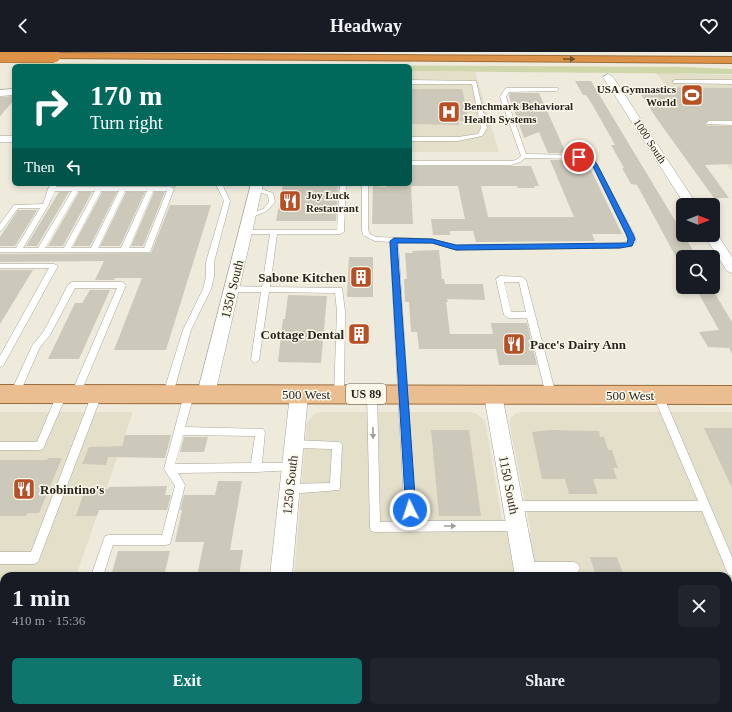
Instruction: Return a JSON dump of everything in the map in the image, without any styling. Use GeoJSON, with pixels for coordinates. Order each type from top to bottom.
{"type":"FeatureCollection","features":[{"type":"Feature","properties":{"kind":"highway"},"geometry":{"type":"LineString","coordinates":[[0,56],[732,60]]}},
{"type":"Feature","properties":{"kind":"highway"},"geometry":{"type":"LineString","coordinates":[[592,59],[732,66]]}},
{"type":"Feature","properties":{"kind":"main road","name":"500 West"},"geometry":{"type":"LineString","coordinates":[[7,394],[732,395]]}},
{"type":"Feature","properties":{"kind":"street","name":"1000 South"},"geometry":{"type":"LineString","coordinates":[[608,77],[686,198]]}},
{"type":"Feature","properties":{"kind":"street"},"geometry":{"type":"LineString","coordinates":[[0,93],[12,92]]}},
{"type":"Feature","properties":{"kind":"street","name":"1350 South"},"geometry":{"type":"LineString","coordinates":[[188,394],[232,289],[257,186]]}},
{"type":"Feature","properties":{"kind":"street"},"geometry":{"type":"LineString","coordinates":[[715,242],[732,268]]}},
{"type":"Feature","properties":{"kind":"street","name":"1250 South"},"geometry":{"type":"LineString","coordinates":[[281,572],[298,394]]}},
{"type":"Feature","properties":{"kind":"street","name":"1150 South"},"geometry":{"type":"LineString","coordinates":[[492,395],[525,572]]}},
{"type":"Feature","properties":{"kind":"lane"},"geometry":{"type":"LineString","coordinates":[[412,82],[474,82],[484,128],[480,135],[468,138],[412,139]]}},
{"type":"Feature","properties":{"kind":"lane"},"geometry":{"type":"LineString","coordinates":[[675,82],[732,82]]}},
{"type":"Feature","properties":{"kind":"lane"},"geometry":{"type":"LineString","coordinates":[[524,156],[503,97],[507,90],[556,89]]}},
{"type":"Feature","properties":{"kind":"lane"},"geometry":{"type":"LineString","coordinates":[[709,123],[732,123]]}},
{"type":"Feature","properties":{"kind":"lane"},"geometry":{"type":"LineString","coordinates":[[365,186],[366,233],[370,237],[394,241],[432,241],[456,248],[620,246],[632,242],[630,234],[592,160],[579,157],[524,156],[518,161],[511,163],[412,163]]}},
{"type":"Feature","properties":{"kind":"lane"},"geometry":{"type":"LineString","coordinates":[[98,572],[108,540],[166,540],[180,485],[169,469],[188,394],[187,330],[207,289],[210,277],[210,262],[227,201],[220,186]]}},
{"type":"Feature","properties":{"kind":"lane"},"geometry":{"type":"LineString","coordinates":[[246,232],[340,232],[343,186]]}},
{"type":"Feature","properties":{"kind":"lane"},"geometry":{"type":"LineString","coordinates":[[0,250],[18,250],[40,250],[66,250],[93,250],[124,250],[147,250],[171,190],[99,190],[53,187],[45,206],[18,250]]}},
{"type":"Feature","properties":{"kind":"lane"},"geometry":{"type":"LineString","coordinates":[[40,250],[76,189]]}},
{"type":"Feature","properties":{"kind":"lane"},"geometry":{"type":"LineString","coordinates":[[66,250],[99,190]]}},
{"type":"Feature","properties":{"kind":"lane"},"geometry":{"type":"LineString","coordinates":[[93,250],[123,190]]}},
{"type":"Feature","properties":{"kind":"lane"},"geometry":{"type":"LineString","coordinates":[[124,250],[151,190]]}},
{"type":"Feature","properties":{"kind":"lane"},"geometry":{"type":"LineString","coordinates":[[0,229],[16,206],[45,206]]}},
{"type":"Feature","properties":{"kind":"lane"},"geometry":{"type":"LineString","coordinates":[[254,360],[274,232]]}},
{"type":"Feature","properties":{"kind":"lane"},"geometry":{"type":"LineString","coordinates":[[394,241],[411,526]]}},
{"type":"Feature","properties":{"kind":"lane"},"geometry":{"type":"LineString","coordinates":[[0,266],[54,266],[0,364]]}},
{"type":"Feature","properties":{"kind":"lane"},"geometry":{"type":"LineString","coordinates":[[531,315],[508,315],[500,280],[522,280],[531,315],[551,395]]}},
{"type":"Feature","properties":{"kind":"lane"},"geometry":{"type":"LineString","coordinates":[[0,558],[34,558],[79,394],[122,285],[72,285],[47,333],[36,346],[7,394]]}},
{"type":"Feature","properties":{"kind":"lane"},"geometry":{"type":"LineString","coordinates":[[232,289],[339,290],[341,311],[339,394]]}},
{"type":"Feature","properties":{"kind":"lane"},"geometry":{"type":"LineString","coordinates":[[0,446],[40,446],[79,394]]}},
{"type":"Feature","properties":{"kind":"lane"},"geometry":{"type":"LineString","coordinates":[[372,394],[375,527],[517,526]]}},
{"type":"Feature","properties":{"kind":"lane"},"geometry":{"type":"LineString","coordinates":[[658,395],[732,570]]}},
{"type":"Feature","properties":{"kind":"lane"},"geometry":{"type":"LineString","coordinates":[[179,431],[260,432],[256,468]]}},
{"type":"Feature","properties":{"kind":"lane"},"geometry":{"type":"LineString","coordinates":[[289,489],[335,487],[337,445],[294,444]]}},
{"type":"Feature","properties":{"kind":"lane"},"geometry":{"type":"LineString","coordinates":[[169,469],[291,467]]}},
{"type":"Feature","properties":{"kind":"lane"},"geometry":{"type":"LineString","coordinates":[[513,506],[705,506]]}},
{"type":"Feature","properties":{"kind":"lane"},"geometry":{"type":"LineString","coordinates":[[525,572],[574,568]]}},
{"type":"Feature","properties":{"kind":"shaded area","name":"Benchmark Behavioral Health Systems"},"geometry":{"type":"Polygon","coordinates":[[[412,71],[475,72],[499,152],[412,152],[412,71]]]}},
{"type":"Feature","properties":{"kind":"shaded area"},"geometry":{"type":"Polygon","coordinates":[[[656,73],[732,75],[732,171],[656,73]]]}},
{"type":"Feature","properties":{"kind":"shaded area"},"geometry":{"type":"Polygon","coordinates":[[[0,412],[133,412],[77,572],[0,572],[0,412]]]}},
{"type":"Feature","properties":{"kind":"shaded area"},"geometry":{"type":"Polygon","coordinates":[[[324,412],[469,412],[477,414],[484,420],[486,426],[504,532],[531,532],[510,426],[510,419],[515,414],[522,412],[732,412],[732,572],[294,572],[307,423],[314,414],[324,412]]]}},
{"type":"Feature","properties":{"kind":"green space"},"geometry":{"type":"Polygon","coordinates":[[[20,63],[185,64],[19,64],[20,63]]]}},
{"type":"Feature","properties":{"kind":"green space"},"geometry":{"type":"Polygon","coordinates":[[[412,65],[681,67],[732,69],[732,74],[412,71],[412,65]]]}},
{"type":"Feature","properties":{"kind":"building"},"geometry":{"type":"Polygon","coordinates":[[[575,81],[591,81],[676,222],[676,242],[688,242],[693,250],[676,250],[676,257],[637,185],[631,184],[622,168],[624,168],[611,145],[615,145],[592,104],[586,95],[583,95],[575,81]]]}},
{"type":"Feature","properties":{"kind":"building"},"geometry":{"type":"Polygon","coordinates":[[[636,87],[732,88],[732,120],[709,120],[705,123],[707,126],[732,126],[732,164],[705,165],[729,198],[714,198],[657,119],[636,87]]]}},
{"type":"Feature","properties":{"kind":"building"},"geometry":{"type":"Polygon","coordinates":[[[412,89],[462,89],[469,121],[459,121],[459,125],[412,124],[412,89]]]}},
{"type":"Feature","properties":{"kind":"building"},"geometry":{"type":"Polygon","coordinates":[[[510,93],[539,93],[566,153],[548,153],[539,132],[524,138],[509,96],[510,93]]]}},
{"type":"Feature","properties":{"kind":"building"},"geometry":{"type":"Polygon","coordinates":[[[12,96],[12,102],[0,116],[0,97],[12,96]]]}},
{"type":"Feature","properties":{"kind":"building"},"geometry":{"type":"Polygon","coordinates":[[[550,160],[569,160],[571,164],[588,164],[622,234],[592,234],[595,241],[476,242],[473,231],[450,231],[450,235],[433,235],[431,219],[465,219],[458,186],[412,186],[412,166],[531,166],[539,186],[534,186],[535,188],[518,188],[517,186],[481,186],[488,217],[574,217],[550,160]]]}},
{"type":"Feature","properties":{"kind":"building"},"geometry":{"type":"Polygon","coordinates":[[[283,186],[338,186],[336,221],[276,221],[283,186]]]}},
{"type":"Feature","properties":{"kind":"building"},"geometry":{"type":"Polygon","coordinates":[[[373,186],[411,186],[413,224],[372,224],[373,186]]]}},
{"type":"Feature","properties":{"kind":"building"},"geometry":{"type":"Polygon","coordinates":[[[59,192],[69,192],[37,246],[26,246],[59,192]]]}},
{"type":"Feature","properties":{"kind":"building"},"geometry":{"type":"Polygon","coordinates":[[[79,192],[92,192],[63,246],[48,246],[79,192]]]}},
{"type":"Feature","properties":{"kind":"building"},"geometry":{"type":"Polygon","coordinates":[[[102,192],[117,192],[90,246],[73,246],[102,192]]]}},
{"type":"Feature","properties":{"kind":"building"},"geometry":{"type":"Polygon","coordinates":[[[126,192],[145,192],[120,246],[100,246],[126,192]]]}},
{"type":"Feature","properties":{"kind":"building"},"geometry":{"type":"Polygon","coordinates":[[[154,192],[165,192],[143,246],[131,246],[154,192]]]}},
{"type":"Feature","properties":{"kind":"building"},"geometry":{"type":"Polygon","coordinates":[[[170,205],[211,205],[166,350],[114,350],[142,278],[95,280],[104,261],[0,262],[0,254],[151,253],[170,205]]]}},
{"type":"Feature","properties":{"kind":"building"},"geometry":{"type":"Polygon","coordinates":[[[18,210],[37,210],[15,246],[0,246],[0,237],[18,210]]]}},
{"type":"Feature","properties":{"kind":"building"},"geometry":{"type":"Polygon","coordinates":[[[439,250],[442,279],[444,279],[445,284],[483,284],[485,300],[447,299],[448,302],[446,302],[450,334],[493,334],[491,323],[527,323],[537,365],[499,365],[496,349],[419,349],[417,332],[411,332],[409,302],[405,302],[404,279],[407,279],[405,253],[413,253],[412,251],[439,250]]]}},
{"type":"Feature","properties":{"kind":"building","name":"Sabone Kitchen"},"geometry":{"type":"Polygon","coordinates":[[[349,257],[373,257],[373,297],[347,297],[349,257]]]}},
{"type":"Feature","properties":{"kind":"building"},"geometry":{"type":"Polygon","coordinates":[[[0,270],[33,270],[0,324],[0,270]]]}},
{"type":"Feature","properties":{"kind":"building"},"geometry":{"type":"Polygon","coordinates":[[[90,290],[110,290],[79,359],[48,359],[75,303],[82,303],[90,290]]]}},
{"type":"Feature","properties":{"kind":"building"},"geometry":{"type":"Polygon","coordinates":[[[699,294],[715,294],[732,322],[732,354],[729,348],[708,347],[699,332],[719,330],[699,294]]]}},
{"type":"Feature","properties":{"kind":"building"},"geometry":{"type":"Polygon","coordinates":[[[288,295],[327,296],[321,363],[278,362],[283,319],[285,319],[288,295]]]}},
{"type":"Feature","properties":{"kind":"building","name":"Cottage Dental"},"geometry":{"type":"Polygon","coordinates":[[[352,325],[370,325],[370,343],[348,342],[348,331],[352,331],[352,325]]]}},
{"type":"Feature","properties":{"kind":"building"},"geometry":{"type":"Polygon","coordinates":[[[704,428],[732,428],[732,488],[704,428]]]}},
{"type":"Feature","properties":{"kind":"building"},"geometry":{"type":"Polygon","coordinates":[[[431,430],[469,430],[481,516],[439,516],[431,430]]]}},
{"type":"Feature","properties":{"kind":"building"},"geometry":{"type":"Polygon","coordinates":[[[551,430],[599,431],[600,437],[604,437],[608,450],[612,450],[618,468],[613,468],[617,479],[593,479],[598,494],[569,494],[565,479],[542,479],[532,432],[551,430]]]}},
{"type":"Feature","properties":{"kind":"building"},"geometry":{"type":"Polygon","coordinates":[[[125,435],[171,435],[165,458],[108,457],[106,465],[82,464],[89,447],[122,446],[125,435]]]}},
{"type":"Feature","properties":{"kind":"building"},"geometry":{"type":"Polygon","coordinates":[[[184,437],[208,437],[204,452],[180,452],[184,437]]]}},
{"type":"Feature","properties":{"kind":"building","name":"Robintino's"},"geometry":{"type":"Polygon","coordinates":[[[48,458],[62,458],[39,513],[28,513],[26,516],[0,516],[0,460],[47,460],[48,458]]]}},
{"type":"Feature","properties":{"kind":"building"},"geometry":{"type":"Polygon","coordinates":[[[218,481],[242,481],[230,550],[243,550],[240,572],[198,572],[204,542],[175,542],[184,495],[215,495],[218,481]]]}},
{"type":"Feature","properties":{"kind":"building"},"geometry":{"type":"Polygon","coordinates":[[[167,486],[165,495],[171,495],[167,510],[99,510],[97,516],[76,516],[85,489],[167,486]]]}},
{"type":"Feature","properties":{"kind":"building"},"geometry":{"type":"Polygon","coordinates":[[[118,551],[170,551],[165,572],[112,572],[118,551]]]}},
{"type":"Feature","properties":{"kind":"building"},"geometry":{"type":"Polygon","coordinates":[[[590,557],[617,557],[623,572],[595,572],[590,557]]]}},
{"type":"Feature","properties":{"kind":"place","name":"USA Gymnastics World"},"geometry":{"type":"Point","coordinates":[692,95]}},
{"type":"Feature","properties":{"kind":"place","name":"Benchmark Behavioral Health Systems"},"geometry":{"type":"Point","coordinates":[449,112]}},
{"type":"Feature","properties":{"kind":"place","name":"Joy Luck Restaurant"},"geometry":{"type":"Point","coordinates":[290,201]}},
{"type":"Feature","properties":{"kind":"place","name":"Sabone Kitchen"},"geometry":{"type":"Point","coordinates":[361,277]}},
{"type":"Feature","properties":{"kind":"place","name":"Cottage Dental"},"geometry":{"type":"Point","coordinates":[359,334]}},
{"type":"Feature","properties":{"kind":"place","name":"Pace's Dairy Ann"},"geometry":{"type":"Point","coordinates":[514,344]}},
{"type":"Feature","properties":{"kind":"place","name":"Robintino's"},"geometry":{"type":"Point","coordinates":[24,489]}},
{"type":"Feature","properties":{"kind":"route"},"geometry":{"type":"LineString","coordinates":[[410,510],[394,241],[432,241],[456,248],[620,246],[629,244],[632,242],[630,234],[593,162],[589,159],[579,157]]}}]}
